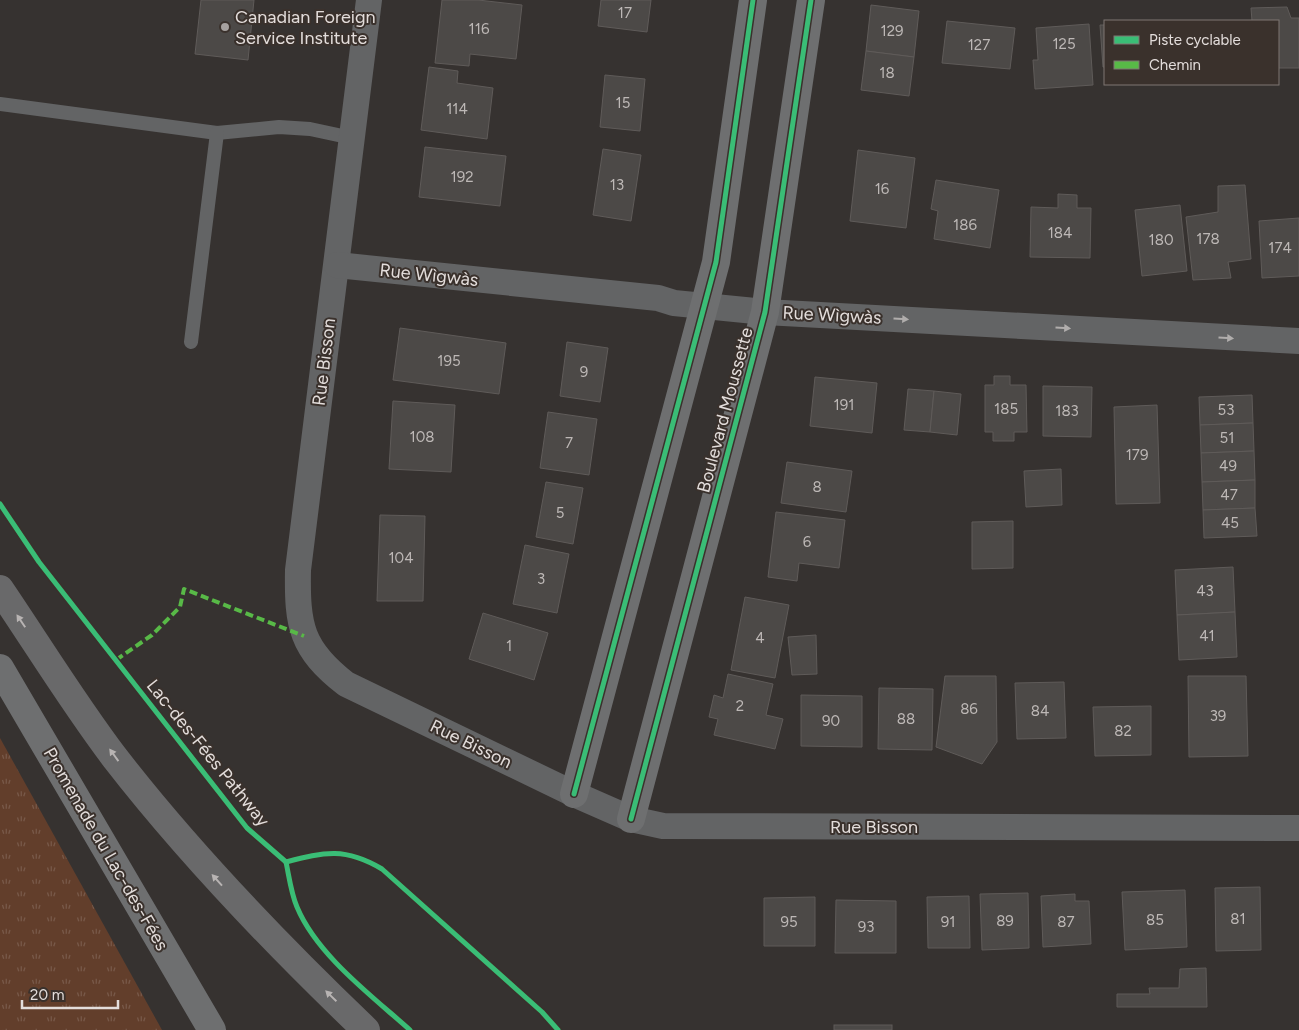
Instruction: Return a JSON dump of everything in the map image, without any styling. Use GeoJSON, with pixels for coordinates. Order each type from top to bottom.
{"type":"FeatureCollection","features":[{"type":"Feature","properties":{"kind":"highway"},"geometry":{"type":"LineString","coordinates":[[0,589],[115,757],[209,871],[287,954],[366,1030]]}},
{"type":"Feature","properties":{"kind":"street","name":"Rue Bisson"},"geometry":{"type":"LineString","coordinates":[[369,0],[298,570],[297,597],[300,623],[308,648],[323,666],[346,684],[574,794],[630,819],[663,826],[1299,828]]}},
{"type":"Feature","properties":{"kind":"street"},"geometry":{"type":"LineString","coordinates":[[574,794],[706,307],[716,262],[753,0]]}},
{"type":"Feature","properties":{"kind":"street","name":"Boulevard Moussette"},"geometry":{"type":"LineString","coordinates":[[630,819],[765,312],[811,0]]}},
{"type":"Feature","properties":{"kind":"street","name":"Rue Wìgwàs"},"geometry":{"type":"LineString","coordinates":[[337,265],[658,298],[674,303],[765,312],[1299,341]]}},
{"type":"Feature","properties":{"kind":"street","name":"Promenade du Lac-des-Fées"},"geometry":{"type":"LineString","coordinates":[[0,668],[212,1030]]}},
{"type":"Feature","properties":{"kind":"lane"},"geometry":{"type":"LineString","coordinates":[[0,104],[217,133],[279,127],[310,129],[352,138]]}},
{"type":"Feature","properties":{"kind":"lane"},"geometry":{"type":"LineString","coordinates":[[191,342],[217,133]]}},
{"type":"Feature","properties":{"kind":"green space"},"geometry":{"type":"Polygon","coordinates":[[[0,738],[162,1030],[0,1030],[0,738]]]}},
{"type":"Feature","properties":{"kind":"building","name":"Canadian Foreign Service Institute"},"geometry":{"type":"Polygon","coordinates":[[[201,0],[254,0],[248,60],[195,54],[201,0]]]}},
{"type":"Feature","properties":{"kind":"building"},"geometry":{"type":"Polygon","coordinates":[[[442,0],[478,0],[522,5],[516,59],[470,54],[469,66],[435,63],[442,0]]]}},
{"type":"Feature","properties":{"kind":"building"},"geometry":{"type":"Polygon","coordinates":[[[601,0],[651,0],[647,32],[598,26],[601,0]]]}},
{"type":"Feature","properties":{"kind":"building"},"geometry":{"type":"Polygon","coordinates":[[[871,5],[919,11],[914,57],[866,51],[871,5]]]}},
{"type":"Feature","properties":{"kind":"building"},"geometry":{"type":"Polygon","coordinates":[[[1287,7],[1291,18],[1299,18],[1299,68],[1279,68],[1279,20],[1252,20],[1251,8],[1287,7]]]}},
{"type":"Feature","properties":{"kind":"building"},"geometry":{"type":"Polygon","coordinates":[[[947,21],[1015,28],[1010,69],[942,63],[947,21]]]}},
{"type":"Feature","properties":{"kind":"building"},"geometry":{"type":"Polygon","coordinates":[[[1089,24],[1093,85],[1035,89],[1033,60],[1038,60],[1036,28],[1089,24]]]}},
{"type":"Feature","properties":{"kind":"building"},"geometry":{"type":"Polygon","coordinates":[[[1100,25],[1104,25],[1103,67],[1100,25]]]}},
{"type":"Feature","properties":{"kind":"building"},"geometry":{"type":"Polygon","coordinates":[[[866,51],[914,57],[909,96],[861,90],[866,51]]]}},
{"type":"Feature","properties":{"kind":"building"},"geometry":{"type":"Polygon","coordinates":[[[429,67],[458,71],[457,83],[493,88],[487,139],[421,130],[429,67]]]}},
{"type":"Feature","properties":{"kind":"building"},"geometry":{"type":"Polygon","coordinates":[[[605,75],[645,79],[640,131],[600,127],[605,75]]]}},
{"type":"Feature","properties":{"kind":"building"},"geometry":{"type":"Polygon","coordinates":[[[425,147],[506,156],[500,206],[419,197],[425,147]]]}},
{"type":"Feature","properties":{"kind":"building"},"geometry":{"type":"Polygon","coordinates":[[[603,149],[641,155],[631,221],[593,215],[603,149]]]}},
{"type":"Feature","properties":{"kind":"building"},"geometry":{"type":"Polygon","coordinates":[[[858,150],[915,158],[906,228],[850,221],[858,150]]]}},
{"type":"Feature","properties":{"kind":"building"},"geometry":{"type":"Polygon","coordinates":[[[936,180],[999,190],[990,248],[934,239],[938,211],[931,209],[936,180]]]}},
{"type":"Feature","properties":{"kind":"building"},"geometry":{"type":"Polygon","coordinates":[[[1245,185],[1251,259],[1228,262],[1231,278],[1193,280],[1186,217],[1218,212],[1218,186],[1245,185]]]}},
{"type":"Feature","properties":{"kind":"building"},"geometry":{"type":"Polygon","coordinates":[[[1058,194],[1077,195],[1077,208],[1091,208],[1090,258],[1030,257],[1031,207],[1058,208],[1058,194]]]}},
{"type":"Feature","properties":{"kind":"building"},"geometry":{"type":"Polygon","coordinates":[[[1180,205],[1187,271],[1142,276],[1135,210],[1180,205]]]}},
{"type":"Feature","properties":{"kind":"building"},"geometry":{"type":"Polygon","coordinates":[[[1299,218],[1299,276],[1262,278],[1259,221],[1299,218]]]}},
{"type":"Feature","properties":{"kind":"building"},"geometry":{"type":"Polygon","coordinates":[[[400,328],[506,343],[499,394],[393,380],[400,328]]]}},
{"type":"Feature","properties":{"kind":"building"},"geometry":{"type":"Polygon","coordinates":[[[567,342],[608,348],[600,402],[560,396],[567,342]]]}},
{"type":"Feature","properties":{"kind":"building"},"geometry":{"type":"Polygon","coordinates":[[[994,376],[1010,376],[1010,385],[1026,385],[1027,432],[1014,432],[1014,441],[993,441],[993,432],[985,432],[985,385],[994,385],[994,376]]]}},
{"type":"Feature","properties":{"kind":"building"},"geometry":{"type":"Polygon","coordinates":[[[815,377],[877,383],[872,433],[810,426],[815,377]]]}},
{"type":"Feature","properties":{"kind":"building"},"geometry":{"type":"Polygon","coordinates":[[[1043,386],[1092,387],[1091,437],[1043,436],[1043,386]]]}},
{"type":"Feature","properties":{"kind":"building"},"geometry":{"type":"Polygon","coordinates":[[[908,389],[934,391],[930,432],[904,430],[908,389]]]}},
{"type":"Feature","properties":{"kind":"building"},"geometry":{"type":"Polygon","coordinates":[[[934,391],[961,394],[957,435],[930,432],[934,391]]]}},
{"type":"Feature","properties":{"kind":"building"},"geometry":{"type":"Polygon","coordinates":[[[1252,395],[1253,423],[1200,425],[1199,397],[1252,395]]]}},
{"type":"Feature","properties":{"kind":"building"},"geometry":{"type":"Polygon","coordinates":[[[393,401],[455,405],[451,472],[389,469],[393,401]]]}},
{"type":"Feature","properties":{"kind":"building"},"geometry":{"type":"Polygon","coordinates":[[[1157,405],[1160,503],[1116,504],[1114,407],[1157,405]]]}},
{"type":"Feature","properties":{"kind":"building"},"geometry":{"type":"Polygon","coordinates":[[[548,412],[597,419],[589,475],[540,468],[548,412]]]}},
{"type":"Feature","properties":{"kind":"building"},"geometry":{"type":"Polygon","coordinates":[[[1253,423],[1254,451],[1201,453],[1200,425],[1253,423]]]}},
{"type":"Feature","properties":{"kind":"building"},"geometry":{"type":"Polygon","coordinates":[[[1254,451],[1255,480],[1202,482],[1201,453],[1254,451]]]}},
{"type":"Feature","properties":{"kind":"building"},"geometry":{"type":"Polygon","coordinates":[[[787,462],[852,471],[846,512],[781,503],[787,462]]]}},
{"type":"Feature","properties":{"kind":"building"},"geometry":{"type":"Polygon","coordinates":[[[1061,469],[1062,505],[1026,507],[1024,471],[1061,469]]]}},
{"type":"Feature","properties":{"kind":"building"},"geometry":{"type":"Polygon","coordinates":[[[1255,480],[1255,508],[1203,510],[1202,482],[1255,480]]]}},
{"type":"Feature","properties":{"kind":"building"},"geometry":{"type":"Polygon","coordinates":[[[546,482],[583,488],[573,544],[536,537],[546,482]]]}},
{"type":"Feature","properties":{"kind":"building"},"geometry":{"type":"Polygon","coordinates":[[[1255,508],[1257,536],[1204,538],[1203,510],[1255,508]]]}},
{"type":"Feature","properties":{"kind":"building"},"geometry":{"type":"Polygon","coordinates":[[[776,512],[845,520],[839,568],[799,563],[797,581],[768,577],[776,512]]]}},
{"type":"Feature","properties":{"kind":"building"},"geometry":{"type":"Polygon","coordinates":[[[380,515],[425,516],[423,601],[377,601],[380,515]]]}},
{"type":"Feature","properties":{"kind":"building"},"geometry":{"type":"Polygon","coordinates":[[[1013,521],[1013,568],[972,569],[972,522],[1013,521]]]}},
{"type":"Feature","properties":{"kind":"building"},"geometry":{"type":"Polygon","coordinates":[[[525,545],[569,554],[557,613],[513,604],[525,545]]]}},
{"type":"Feature","properties":{"kind":"building"},"geometry":{"type":"Polygon","coordinates":[[[1233,567],[1235,612],[1177,615],[1175,570],[1233,567]]]}},
{"type":"Feature","properties":{"kind":"building"},"geometry":{"type":"Polygon","coordinates":[[[745,597],[789,605],[775,678],[731,670],[745,597]]]}},
{"type":"Feature","properties":{"kind":"building"},"geometry":{"type":"Polygon","coordinates":[[[1235,612],[1237,657],[1179,660],[1177,615],[1235,612]]]}},
{"type":"Feature","properties":{"kind":"building"},"geometry":{"type":"Polygon","coordinates":[[[483,613],[548,633],[534,680],[469,659],[483,613]]]}},
{"type":"Feature","properties":{"kind":"building"},"geometry":{"type":"Polygon","coordinates":[[[816,635],[817,674],[792,675],[788,637],[816,635]]]}},
{"type":"Feature","properties":{"kind":"building"},"geometry":{"type":"Polygon","coordinates":[[[728,674],[773,684],[766,715],[783,719],[775,749],[714,735],[718,719],[709,717],[714,695],[723,698],[728,674]]]}},
{"type":"Feature","properties":{"kind":"building"},"geometry":{"type":"Polygon","coordinates":[[[945,676],[996,676],[997,742],[982,764],[936,747],[945,676]]]}},
{"type":"Feature","properties":{"kind":"building"},"geometry":{"type":"Polygon","coordinates":[[[1188,676],[1246,676],[1248,756],[1189,757],[1188,676]]]}},
{"type":"Feature","properties":{"kind":"building"},"geometry":{"type":"Polygon","coordinates":[[[1064,682],[1066,738],[1017,739],[1015,683],[1064,682]]]}},
{"type":"Feature","properties":{"kind":"building"},"geometry":{"type":"Polygon","coordinates":[[[879,688],[933,689],[932,750],[878,749],[879,688]]]}},
{"type":"Feature","properties":{"kind":"building"},"geometry":{"type":"Polygon","coordinates":[[[801,695],[862,696],[862,747],[801,746],[801,695]]]}},
{"type":"Feature","properties":{"kind":"building"},"geometry":{"type":"Polygon","coordinates":[[[1151,706],[1151,755],[1095,756],[1093,707],[1151,706]]]}},
{"type":"Feature","properties":{"kind":"building"},"geometry":{"type":"Polygon","coordinates":[[[1260,887],[1261,950],[1216,951],[1215,888],[1260,887]]]}},
{"type":"Feature","properties":{"kind":"building"},"geometry":{"type":"Polygon","coordinates":[[[1185,890],[1187,947],[1125,950],[1122,892],[1185,890]]]}},
{"type":"Feature","properties":{"kind":"building"},"geometry":{"type":"Polygon","coordinates":[[[1028,893],[1029,948],[982,950],[980,894],[1028,893]]]}},
{"type":"Feature","properties":{"kind":"building"},"geometry":{"type":"Polygon","coordinates":[[[1075,894],[1075,901],[1089,901],[1091,944],[1043,947],[1041,896],[1075,894]]]}},
{"type":"Feature","properties":{"kind":"building"},"geometry":{"type":"Polygon","coordinates":[[[969,896],[970,948],[928,948],[927,897],[969,896]]]}},
{"type":"Feature","properties":{"kind":"building"},"geometry":{"type":"Polygon","coordinates":[[[815,897],[815,946],[764,946],[764,898],[815,897]]]}},
{"type":"Feature","properties":{"kind":"building"},"geometry":{"type":"Polygon","coordinates":[[[836,900],[896,901],[896,953],[835,953],[836,900]]]}},
{"type":"Feature","properties":{"kind":"building"},"geometry":{"type":"Polygon","coordinates":[[[1206,968],[1207,1007],[1117,1007],[1117,994],[1150,994],[1149,988],[1179,988],[1180,969],[1206,968]]]}},
{"type":"Feature","properties":{"kind":"building"},"geometry":{"type":"Polygon","coordinates":[[[834,1025],[892,1025],[892,1030],[834,1030],[834,1025]]]}},
{"type":"Feature","properties":{"kind":"marked path"},"geometry":{"type":"LineString","coordinates":[[116,660],[152,635],[180,607],[184,589],[304,636]]}},
{"type":"Feature","properties":{"kind":"cycle path"},"geometry":{"type":"LineString","coordinates":[[574,794],[716,262],[753,0]]}},
{"type":"Feature","properties":{"kind":"cycle path"},"geometry":{"type":"LineString","coordinates":[[631,819],[765,312],[811,0]]}},
{"type":"Feature","properties":{"kind":"cycle path","name":"Lac-des-Fées Pathway"},"geometry":{"type":"LineString","coordinates":[[0,504],[39,562],[247,828],[286,862]]}},
{"type":"Feature","properties":{"kind":"cycle path"},"geometry":{"type":"LineString","coordinates":[[286,862],[324,854],[346,854],[382,869],[542,1012],[558,1030]]}},
{"type":"Feature","properties":{"kind":"cycle path"},"geometry":{"type":"LineString","coordinates":[[286,862],[297,907],[306,925],[318,942],[347,974],[410,1030]]}},
{"type":"Feature","properties":{"kind":"place","name":"Canadian Foreign Service Institute"},"geometry":{"type":"Point","coordinates":[225,27]}}]}
